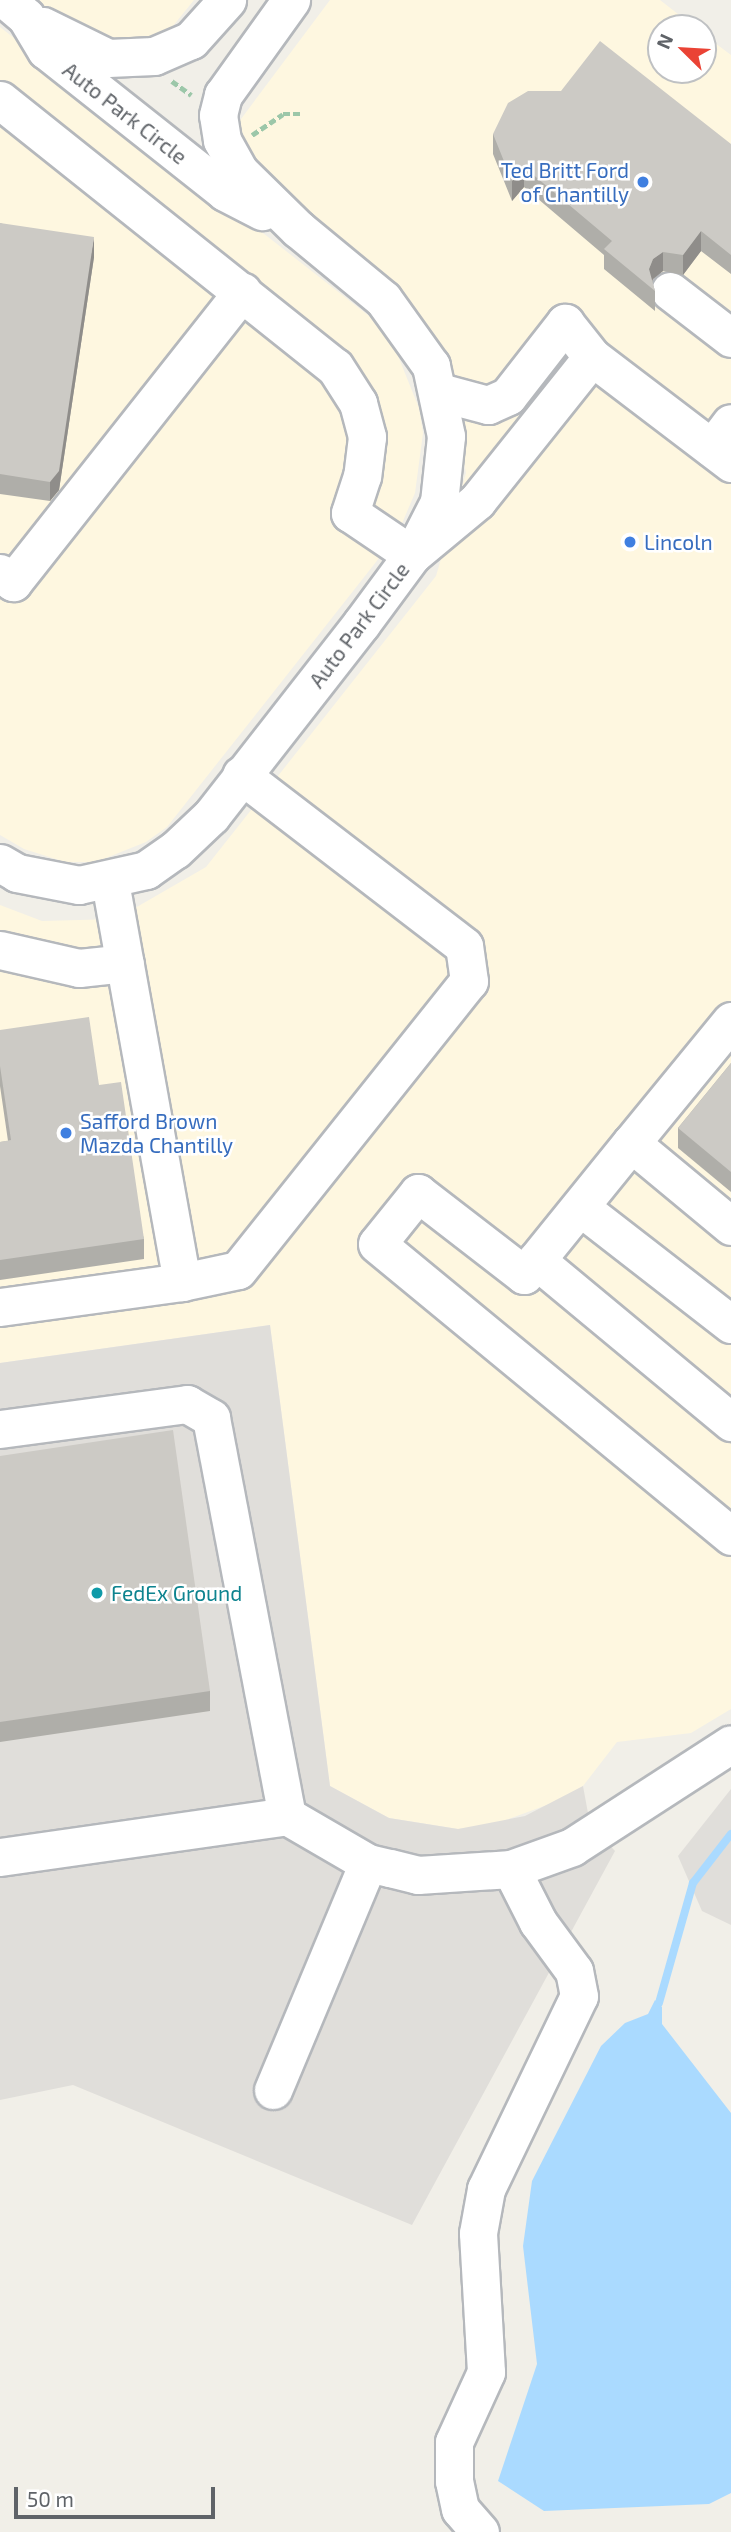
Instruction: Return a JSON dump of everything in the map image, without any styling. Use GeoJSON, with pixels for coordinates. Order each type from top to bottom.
{"type":"FeatureCollection","features":[{"type":"Feature","properties":{"kind":"street"},"geometry":{"type":"LineString","coordinates":[[16,8],[108,58],[154,56],[191,40],[227,0]]}},
{"type":"Feature","properties":{"kind":"street","name":"Auto Park Circle"},"geometry":{"type":"LineString","coordinates":[[0,863],[17,873],[52,881],[110,881],[146,870],[175,850],[211,816],[412,555],[439,502],[445,470],[446,436],[439,391],[431,366],[383,299],[298,229],[239,171],[222,140],[218,114],[223,95],[290,0]]}},
{"type":"Feature","properties":{"kind":"street","name":"Auto Park Circle"},"geometry":{"type":"LineString","coordinates":[[16,8],[46,50],[225,192],[298,229]]}},
{"type":"Feature","properties":{"kind":"street"},"geometry":{"type":"LineString","coordinates":[[0,100],[335,367],[364,417],[367,437],[362,476],[350,513],[412,555],[477,501],[592,357]]}},
{"type":"Feature","properties":{"kind":"street"},"geometry":{"type":"LineString","coordinates":[[670,291],[731,338]]}},
{"type":"Feature","properties":{"kind":"street"},"geometry":{"type":"LineString","coordinates":[[0,573],[13,582],[242,292]]}},
{"type":"Feature","properties":{"kind":"street"},"geometry":{"type":"LineString","coordinates":[[439,391],[488,405],[508,396],[565,323],[592,357],[724,445]]}},
{"type":"Feature","properties":{"kind":"street"},"geometry":{"type":"LineString","coordinates":[[0,1307],[182,1282],[238,1270],[469,981],[464,946],[241,775]]}},
{"type":"Feature","properties":{"kind":"street"},"geometry":{"type":"LineString","coordinates":[[110,881],[182,1282]]}},
{"type":"Feature","properties":{"kind":"street"},"geometry":{"type":"LineString","coordinates":[[0,950],[79,968],[125,963]]}},
{"type":"Feature","properties":{"kind":"street"},"geometry":{"type":"LineString","coordinates":[[731,1021],[524,1275],[418,1193],[377,1244],[731,1536]]}},
{"type":"Feature","properties":{"kind":"street"},"geometry":{"type":"LineString","coordinates":[[631,1143],[731,1226]]}},
{"type":"Feature","properties":{"kind":"street"},"geometry":{"type":"LineString","coordinates":[[580,1206],[731,1324]]}},
{"type":"Feature","properties":{"kind":"street"},"geometry":{"type":"LineString","coordinates":[[536,1260],[731,1422]]}},
{"type":"Feature","properties":{"kind":"street"},"geometry":{"type":"LineString","coordinates":[[0,1429],[187,1404],[211,1418],[287,1816]]}},
{"type":"Feature","properties":{"kind":"street"},"geometry":{"type":"LineString","coordinates":[[0,1857],[287,1816],[368,1863],[418,1875],[511,1869],[572,1847],[731,1744]]}},
{"type":"Feature","properties":{"kind":"street"},"geometry":{"type":"LineString","coordinates":[[273,2090],[368,1863]]}},
{"type":"Feature","properties":{"kind":"street"},"geometry":{"type":"LineString","coordinates":[[480,2532],[460,2509],[454,2481],[454,2442],[486,2372],[478,2232],[485,2189],[579,1996],[574,1971],[538,1922],[511,1869]]}},
{"type":"Feature","properties":{"kind":"shaded area"},"geometry":{"type":"Polygon","coordinates":[[[31,0],[194,0],[152,52],[98,52],[31,0]]]}},
{"type":"Feature","properties":{"kind":"shaded area"},"geometry":{"type":"Polygon","coordinates":[[[330,0],[660,0],[678,14],[647,14],[647,84],[717,84],[717,44],[731,55],[731,1709],[691,1733],[617,1742],[583,1786],[555,1802],[492,1825],[458,1829],[389,1818],[330,1786],[270,1325],[0,1363],[0,905],[42,921],[116,919],[206,867],[436,576],[466,473],[446,367],[246,172],[232,131],[330,0]]]}},
{"type":"Feature","properties":{"kind":"shaded area"},"geometry":{"type":"Polygon","coordinates":[[[0,27],[369,316],[396,351],[419,408],[423,433],[415,493],[400,528],[376,562],[167,827],[146,842],[96,862],[65,862],[24,849],[0,835],[0,27]]]}},
{"type":"Feature","properties":{"kind":"shaded area"},"geometry":{"type":"Polygon","coordinates":[[[270,1325],[330,1786],[389,1818],[458,1829],[525,1816],[583,1786],[590,1824],[615,1851],[412,2225],[73,2085],[0,2100],[0,1363],[270,1325]]]}},
{"type":"Feature","properties":{"kind":"shaded area"},"geometry":{"type":"Polygon","coordinates":[[[731,1789],[731,1925],[702,1911],[678,1856],[731,1789]]]}},
{"type":"Feature","properties":{"kind":"water"},"geometry":{"type":"Polygon","coordinates":[[[655,2000],[662,2007],[662,2024],[731,2113],[731,2493],[709,2504],[544,2511],[498,2481],[537,2364],[523,2246],[532,2181],[601,2046],[625,2023],[648,2014],[655,2000]]]}},
{"type":"Feature","properties":{"kind":"building"},"geometry":{"type":"Polygon","coordinates":[[[600,41],[647,78],[647,84],[655,84],[731,144],[731,255],[701,231],[683,255],[663,252],[653,259],[649,269],[655,291],[604,249],[612,241],[524,167],[512,181],[493,134],[508,103],[528,91],[561,91],[600,41]]]}},
{"type":"Feature","properties":{"kind":"building"},"geometry":{"type":"Polygon","coordinates":[[[0,223],[94,237],[59,471],[50,482],[0,474],[0,223]]]}},
{"type":"Feature","properties":{"kind":"building","name":"Safford Brown Mazda Chantilly"},"geometry":{"type":"Polygon","coordinates":[[[89,1017],[99,1085],[121,1082],[144,1239],[0,1260],[0,1142],[11,1140],[0,1066],[0,1030],[89,1017]]]}},
{"type":"Feature","properties":{"kind":"building"},"geometry":{"type":"Polygon","coordinates":[[[731,1063],[731,1172],[678,1128],[731,1063]]]}},
{"type":"Feature","properties":{"kind":"building","name":"FedEx Ground"},"geometry":{"type":"Polygon","coordinates":[[[173,1430],[210,1691],[0,1722],[0,1456],[173,1430]]]}},
{"type":"Feature","properties":{"kind":"waterway"},"geometry":{"type":"LineString","coordinates":[[659,2003],[693,1883],[731,1834]]}},
{"type":"Feature","properties":{"kind":"place","name":"Ted Britt Ford of Chantilly"},"geometry":{"type":"Point","coordinates":[643,182]}},
{"type":"Feature","properties":{"kind":"place","name":"Lincoln"},"geometry":{"type":"Point","coordinates":[630,542]}},
{"type":"Feature","properties":{"kind":"place","name":"Safford Brown Mazda Chantilly"},"geometry":{"type":"Point","coordinates":[66,1133]}},
{"type":"Feature","properties":{"kind":"place","name":"FedEx Ground"},"geometry":{"type":"Point","coordinates":[97,1593]}}]}
